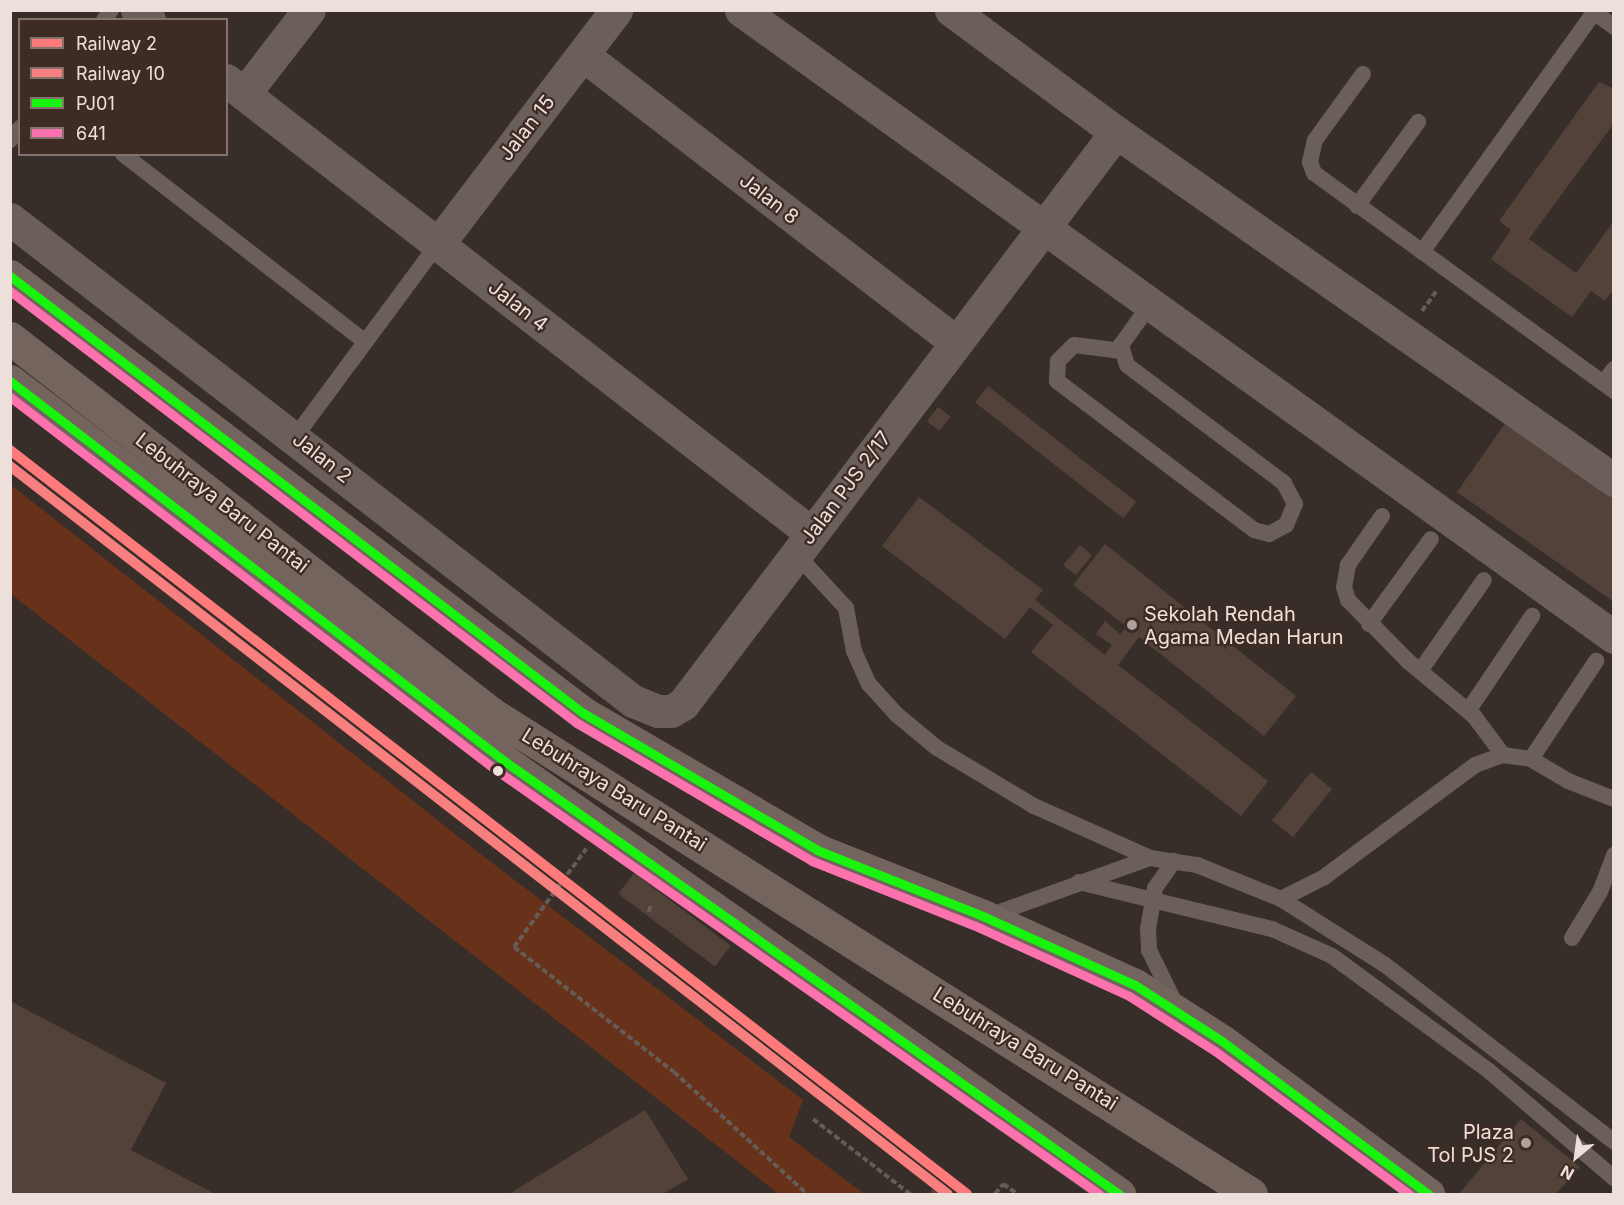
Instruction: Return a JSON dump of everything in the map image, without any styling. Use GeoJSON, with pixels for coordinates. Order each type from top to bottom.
{"type":"FeatureCollection","features":[{"type":"Feature","properties":{"kind":"highway"},"geometry":{"type":"LineString","coordinates":[[10,276],[583,713],[817,850],[985,917],[1135,985],[1231,1048],[1428,1194]]}},
{"type":"Feature","properties":{"kind":"highway","name":"Lebuhraya Baru Pantai"},"geometry":{"type":"LineString","coordinates":[[10,338],[492,714],[1251,1194]]}},
{"type":"Feature","properties":{"kind":"highway"},"geometry":{"type":"LineString","coordinates":[[10,381],[503,760],[1119,1194]]}},
{"type":"Feature","properties":{"kind":"street"},"geometry":{"type":"LineString","coordinates":[[235,87],[309,10]]}},
{"type":"Feature","properties":{"kind":"street","name":"Jalan 15"},"geometry":{"type":"LineString","coordinates":[[438,244],[616,10]]}},
{"type":"Feature","properties":{"kind":"street"},"geometry":{"type":"LineString","coordinates":[[741,10],[1149,306],[1605,649]]}},
{"type":"Feature","properties":{"kind":"street"},"geometry":{"type":"LineString","coordinates":[[951,10],[1116,132],[1614,480]]}},
{"type":"Feature","properties":{"kind":"street","name":"Jalan 8"},"geometry":{"type":"LineString","coordinates":[[583,55],[956,342]]}},
{"type":"Feature","properties":{"kind":"street","name":"Jalan 4"},"geometry":{"type":"LineString","coordinates":[[235,87],[438,244],[804,544]]}},
{"type":"Feature","properties":{"kind":"street","name":"Jalan PJS 2/17"},"geometry":{"type":"LineString","coordinates":[[633,701],[658,711],[671,711],[683,704],[1116,132]]}},
{"type":"Feature","properties":{"kind":"street","name":"Jalan 2"},"geometry":{"type":"LineString","coordinates":[[10,219],[295,437],[633,701]]}},
{"type":"Feature","properties":{"kind":"lane"},"geometry":{"type":"LineString","coordinates":[[1422,252],[1592,12],[1614,27]]}},
{"type":"Feature","properties":{"kind":"lane"},"geometry":{"type":"LineString","coordinates":[[1363,74],[1310,151],[1314,173],[1608,387],[1614,369]]}},
{"type":"Feature","properties":{"kind":"lane"},"geometry":{"type":"LineString","coordinates":[[1357,206],[1418,122]]}},
{"type":"Feature","properties":{"kind":"lane"},"geometry":{"type":"LineString","coordinates":[[126,156],[365,342]]}},
{"type":"Feature","properties":{"kind":"lane"},"geometry":{"type":"LineString","coordinates":[[295,437],[438,244]]}},
{"type":"Feature","properties":{"kind":"lane"},"geometry":{"type":"LineString","coordinates":[[1121,351],[1074,345],[1058,361],[1057,381],[1254,530],[1269,534],[1286,525],[1295,504],[1284,483],[1141,378],[1127,365],[1121,351],[1124,339],[1149,306]]}},
{"type":"Feature","properties":{"kind":"lane"},"geometry":{"type":"LineString","coordinates":[[1382,516],[1348,565],[1344,587],[1348,600],[1369,624],[1468,711],[1503,755]]}},
{"type":"Feature","properties":{"kind":"lane"},"geometry":{"type":"LineString","coordinates":[[1369,624],[1431,539]]}},
{"type":"Feature","properties":{"kind":"lane"},"geometry":{"type":"LineString","coordinates":[[804,544],[846,608],[859,667],[868,684],[896,714],[937,748],[1034,806],[1150,858],[1174,861],[1232,877],[1281,899],[1384,964],[1614,1142]]}},
{"type":"Feature","properties":{"kind":"lane"},"geometry":{"type":"LineString","coordinates":[[1420,671],[1484,580]]}},
{"type":"Feature","properties":{"kind":"lane"},"geometry":{"type":"LineString","coordinates":[[1468,711],[1532,616]]}},
{"type":"Feature","properties":{"kind":"lane"},"geometry":{"type":"LineString","coordinates":[[1531,759],[1605,649]]}},
{"type":"Feature","properties":{"kind":"lane"},"geometry":{"type":"LineString","coordinates":[[1281,899],[1323,878],[1475,765],[1503,755],[1531,759],[1568,781],[1614,799]]}},
{"type":"Feature","properties":{"kind":"lane"},"geometry":{"type":"LineString","coordinates":[[1572,938],[1600,892],[1614,855]]}},
{"type":"Feature","properties":{"kind":"lane"},"geometry":{"type":"LineString","coordinates":[[985,917],[1150,858]]}},
{"type":"Feature","properties":{"kind":"lane"},"geometry":{"type":"LineString","coordinates":[[1174,861],[1161,877],[1152,899],[1149,950],[1181,1015]]}},
{"type":"Feature","properties":{"kind":"lane"},"geometry":{"type":"LineString","coordinates":[[1078,882],[1272,929],[1332,956],[1489,1071],[1614,1178]]}},
{"type":"Feature","properties":{"kind":"path"},"geometry":{"type":"LineString","coordinates":[[1405,334],[1450,273]]}},
{"type":"Feature","properties":{"kind":"path"},"geometry":{"type":"LineString","coordinates":[[586,849],[514,948],[674,1072],[807,1194]]}},
{"type":"Feature","properties":{"kind":"path"},"geometry":{"type":"LineString","coordinates":[[813,1119],[910,1194]]}},
{"type":"Feature","properties":{"kind":"path"},"geometry":{"type":"LineString","coordinates":[[995,1194],[1003,1184],[1018,1194]]}},
{"type":"Feature","properties":{"kind":"shaded area"},"geometry":{"type":"Polygon","coordinates":[[[11,485],[478,852],[803,1100],[789,1137],[864,1194],[779,1194],[11,594],[11,485]]]}},
{"type":"Feature","properties":{"kind":"building"},"geometry":{"type":"Polygon","coordinates":[[[1599,82],[1614,89],[1614,123],[1529,239],[1576,273],[1614,221],[1614,289],[1605,301],[1591,291],[1572,317],[1491,259],[1511,230],[1499,221],[1599,82]]]}},
{"type":"Feature","properties":{"kind":"building"},"geometry":{"type":"Polygon","coordinates":[[[988,386],[1136,502],[1123,518],[975,403],[988,386]]]}},
{"type":"Feature","properties":{"kind":"building"},"geometry":{"type":"Polygon","coordinates":[[[938,407],[951,417],[940,431],[927,421],[938,407]]]}},
{"type":"Feature","properties":{"kind":"building"},"geometry":{"type":"Polygon","coordinates":[[[1508,419],[1614,493],[1614,602],[1457,492],[1508,419]]]}},
{"type":"Feature","properties":{"kind":"building"},"geometry":{"type":"Polygon","coordinates":[[[919,497],[1043,590],[1035,600],[1105,655],[1112,645],[1096,634],[1105,621],[1120,634],[1127,627],[1073,585],[1105,544],[1296,696],[1264,736],[1139,637],[1118,665],[1268,781],[1241,816],[1031,652],[1053,625],[1030,607],[1005,639],[882,546],[919,497]]]}},
{"type":"Feature","properties":{"kind":"building"},"geometry":{"type":"Polygon","coordinates":[[[1080,545],[1092,555],[1076,575],[1063,565],[1080,545]]]}},
{"type":"Feature","properties":{"kind":"building"},"geometry":{"type":"Polygon","coordinates":[[[1311,772],[1332,789],[1293,837],[1272,820],[1311,772]]]}},
{"type":"Feature","properties":{"kind":"building"},"geometry":{"type":"Polygon","coordinates":[[[634,873],[731,946],[715,967],[618,894],[634,873]]]}},
{"type":"Feature","properties":{"kind":"building"},"geometry":{"type":"Polygon","coordinates":[[[10,1001],[166,1083],[131,1150],[215,1194],[10,1194],[10,1001]]]}},
{"type":"Feature","properties":{"kind":"building"},"geometry":{"type":"Polygon","coordinates":[[[645,1110],[688,1179],[663,1194],[509,1194],[645,1110]]]}},
{"type":"Feature","properties":{"kind":"building","name":"Plaza Tol PJS 2"},"geometry":{"type":"Polygon","coordinates":[[[1521,1119],[1580,1167],[1556,1194],[1459,1194],[1521,1119]]]}},
{"type":"Feature","properties":{"kind":"building"},"geometry":{"type":"Polygon","coordinates":[[[938,1182],[953,1194],[929,1194],[938,1182]]]}},
{"type":"Feature","properties":{"kind":"rail line","name":"2"},"geometry":{"type":"LineString","coordinates":[[10,450],[967,1194]]}},
{"type":"Feature","properties":{"kind":"rail line","name":"10"},"geometry":{"type":"LineString","coordinates":[[10,466],[948,1194]]}},
{"type":"Feature","properties":{"kind":"transit line","name":"PJ01"},"geometry":{"type":"LineString","coordinates":[[10,276],[583,713],[817,850],[985,917],[1135,985],[1222,1041],[1428,1194]]}},
{"type":"Feature","properties":{"kind":"transit line","name":"641"},"geometry":{"type":"LineString","coordinates":[[10,291],[577,723],[812,861],[980,928],[1129,996],[1215,1051],[1409,1194]]}},
{"type":"Feature","properties":{"kind":"transit line","name":"PJ01"},"geometry":{"type":"LineString","coordinates":[[10,381],[503,760],[1119,1194]]}},
{"type":"Feature","properties":{"kind":"transit line","name":"641"},"geometry":{"type":"LineString","coordinates":[[10,397],[496,770],[1099,1194]]}},
{"type":"Feature","properties":{"kind":"place","name":"Sekolah Rendah Agama Medan Harun"},"geometry":{"type":"Point","coordinates":[1132,625]}},
{"type":"Feature","properties":{"kind":"place","name":"Plaza Tol PJS 2"},"geometry":{"type":"Point","coordinates":[1526,1143]}}]}
